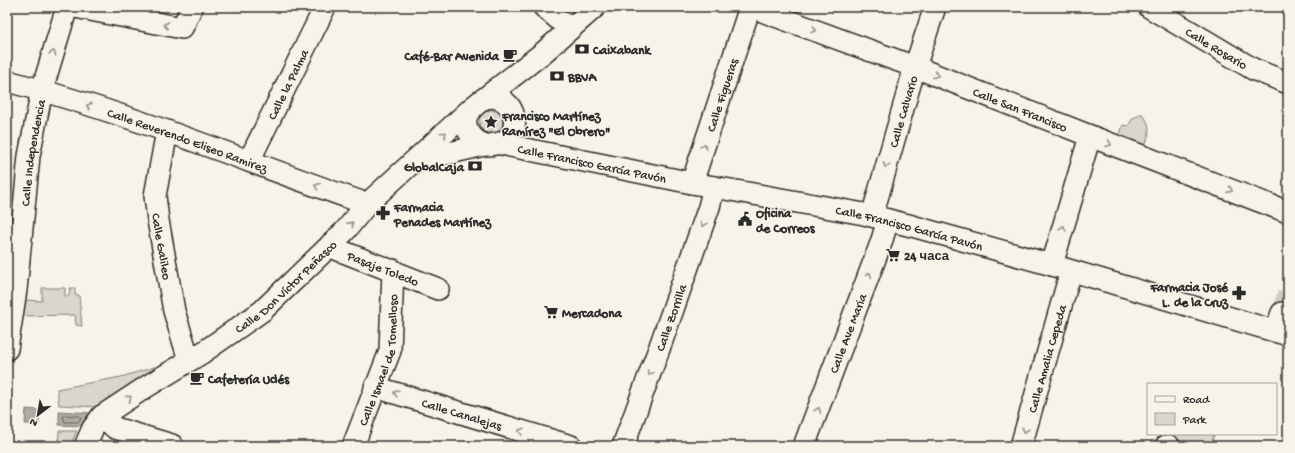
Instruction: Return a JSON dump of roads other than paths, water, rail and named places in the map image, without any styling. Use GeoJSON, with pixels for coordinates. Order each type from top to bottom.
{"type":"FeatureCollection","features":[{"type":"Feature","properties":{"kind":"street","name":"Calle Independencia"},"geometry":{"type":"LineString","coordinates":[[7,349],[11,291],[29,156],[42,90],[67,7]]}},
{"type":"Feature","properties":{"kind":"street"},"geometry":{"type":"LineString","coordinates":[[75,7],[182,28],[192,7]]}},
{"type":"Feature","properties":{"kind":"street","name":"Calle la Palma"},"geometry":{"type":"LineString","coordinates":[[249,161],[325,7]]}},
{"type":"Feature","properties":{"kind":"street"},"geometry":{"type":"LineString","coordinates":[[544,7],[570,29]]}},
{"type":"Feature","properties":{"kind":"street","name":"Calle Don Víctor Peñasco"},"geometry":{"type":"LineString","coordinates":[[85,446],[93,428],[102,416],[202,353],[262,311],[345,231],[367,204],[479,103],[544,52],[595,7]]}},
{"type":"Feature","properties":{"kind":"street","name":"Calle San Francisco"},"geometry":{"type":"LineString","coordinates":[[751,7],[792,14],[915,67],[1288,212]]}},
{"type":"Feature","properties":{"kind":"street","name":"Calle Figueras"},"geometry":{"type":"LineString","coordinates":[[692,183],[751,7]]}},
{"type":"Feature","properties":{"kind":"street","name":"Calle Calvario"},"geometry":{"type":"LineString","coordinates":[[880,218],[915,67],[935,7]]}},
{"type":"Feature","properties":{"kind":"street","name":"Calle Rosario"},"geometry":{"type":"LineString","coordinates":[[1149,7],[1253,69],[1288,83]]}},
{"type":"Feature","properties":{"kind":"street","name":"Calle Reverendo Eliseo Ramirez"},"geometry":{"type":"LineString","coordinates":[[7,81],[42,90],[168,131],[367,204]]}},
{"type":"Feature","properties":{"kind":"street"},"geometry":{"type":"LineString","coordinates":[[415,161],[493,144],[508,139],[513,132],[515,116],[507,103],[492,97],[479,103],[468,113],[466,121],[467,129],[471,136],[477,141],[493,144]]}},
{"type":"Feature","properties":{"kind":"street","name":"Calle Galileo"},"geometry":{"type":"LineString","coordinates":[[168,131],[155,196],[174,311],[189,360]]}},
{"type":"Feature","properties":{"kind":"street","name":"Calle Amalia Cepeda"},"geometry":{"type":"LineString","coordinates":[[1021,446],[1090,136]]}},
{"type":"Feature","properties":{"kind":"street","name":"Calle Francisco García Pavón"},"geometry":{"type":"LineString","coordinates":[[493,144],[880,218],[1282,327]]}},
{"type":"Feature","properties":{"kind":"street","name":"Calle Zorrilla"},"geometry":{"type":"LineString","coordinates":[[623,446],[659,350],[709,207],[714,187]]}},
{"type":"Feature","properties":{"kind":"street","name":"Calle Ave Maria"},"geometry":{"type":"LineString","coordinates":[[804,446],[881,242],[880,218]]}},
{"type":"Feature","properties":{"kind":"street","name":"Pasaje Toledo"},"geometry":{"type":"LineString","coordinates":[[331,244],[336,249],[393,270],[438,289]]}},
{"type":"Feature","properties":{"kind":"street","name":"Calle Ismael de Tomelloso"},"geometry":{"type":"LineString","coordinates":[[353,446],[390,351],[393,270]]}},
{"type":"Feature","properties":{"kind":"street","name":"Calle Canalejas"},"geometry":{"type":"LineString","coordinates":[[375,387],[571,446]]}},
{"type":"Feature","properties":{"kind":"street"},"geometry":{"type":"LineString","coordinates":[[102,416],[115,428],[172,445]]}},
{"type":"Feature","properties":{"kind":"water"},"geometry":{"type":"Polygon","coordinates":[[[26,409],[39,410],[39,424],[25,424],[26,409]]]}},
{"type":"Feature","properties":{"kind":"water"},"geometry":{"type":"Polygon","coordinates":[[[59,411],[92,413],[81,426],[59,425],[59,411]]]}},
{"type":"Feature","properties":{"kind":"tunnel"},"geometry":{"type":"LineString","coordinates":[[1282,313],[1288,294]]}},
{"type":"Feature","properties":{"kind":"place","name":"Caixabank"},"geometry":{"type":"Point","coordinates":[582,49]}},
{"type":"Feature","properties":{"kind":"place","name":"Café-Bar Avenida"},"geometry":{"type":"Point","coordinates":[510,55]}},
{"type":"Feature","properties":{"kind":"place","name":"BBVA"},"geometry":{"type":"Point","coordinates":[557,76]}},
{"type":"Feature","properties":{"kind":"place","name":"Francisco Martínez Ramírez \"El Obrero\""},"geometry":{"type":"Point","coordinates":[491,122]}},
{"type":"Feature","properties":{"kind":"place","name":"GlobalCaja"},"geometry":{"type":"Point","coordinates":[475,166]}},
{"type":"Feature","properties":{"kind":"place","name":"Farmacia Penades Martínez"},"geometry":{"type":"Point","coordinates":[383,213]}},
{"type":"Feature","properties":{"kind":"place","name":"Oficina de Correos"},"geometry":{"type":"Point","coordinates":[745,219]}},
{"type":"Feature","properties":{"kind":"place","name":"24 часа"},"geometry":{"type":"Point","coordinates":[893,255]}},
{"type":"Feature","properties":{"kind":"place","name":"Farmacia José L. de la Cruz"},"geometry":{"type":"Point","coordinates":[1239,293]}},
{"type":"Feature","properties":{"kind":"place","name":"Mercadona"},"geometry":{"type":"Point","coordinates":[551,312]}},
{"type":"Feature","properties":{"kind":"place","name":"Cafetería Uclés"},"geometry":{"type":"Point","coordinates":[197,378]}}]}
